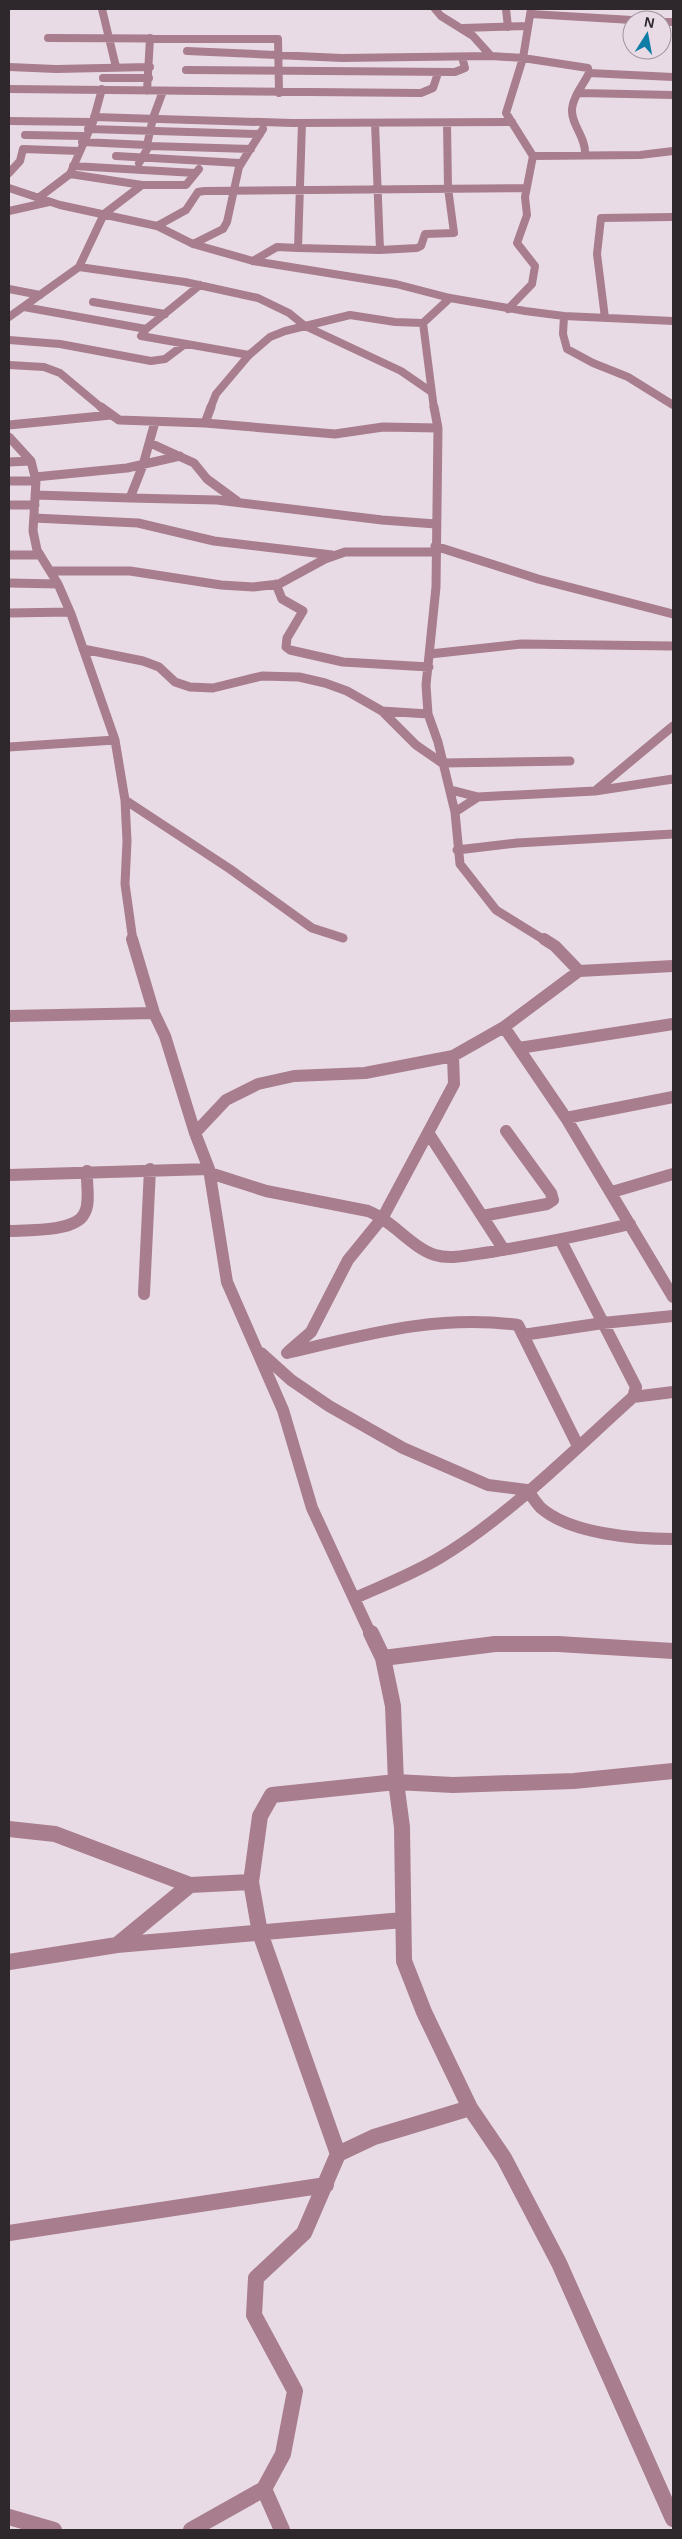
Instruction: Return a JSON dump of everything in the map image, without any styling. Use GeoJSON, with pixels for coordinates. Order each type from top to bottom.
{"type":"FeatureCollection","features":[{"type":"Feature","properties":{"kind":"street"},"geometry":{"type":"LineString","coordinates":[[102,9],[116,67]]}},
{"type":"Feature","properties":{"kind":"street"},"geometry":{"type":"LineString","coordinates":[[435,9],[441,16],[463,28],[491,56]]}},
{"type":"Feature","properties":{"kind":"street"},"geometry":{"type":"LineString","coordinates":[[506,9],[508,27]]}},
{"type":"Feature","properties":{"kind":"street"},"geometry":{"type":"LineString","coordinates":[[508,308],[532,284],[535,266],[518,243],[527,215],[526,188],[533,156],[506,113],[522,58],[531,11],[622,19]]}},
{"type":"Feature","properties":{"kind":"street"},"geometry":{"type":"LineString","coordinates":[[463,28],[527,26]]}},
{"type":"Feature","properties":{"kind":"street"},"geometry":{"type":"LineString","coordinates":[[48,38],[278,39],[277,71],[279,94]]}},
{"type":"Feature","properties":{"kind":"street"},"geometry":{"type":"LineString","coordinates":[[147,91],[150,67],[150,38]]}},
{"type":"Feature","properties":{"kind":"street"},"geometry":{"type":"LineString","coordinates":[[184,38],[187,51],[185,81]]}},
{"type":"Feature","properties":{"kind":"street"},"geometry":{"type":"LineString","coordinates":[[187,51],[277,56],[491,56],[522,58],[588,68],[589,73],[571,112],[585,140],[585,154]]}},
{"type":"Feature","properties":{"kind":"street"},"geometry":{"type":"LineString","coordinates":[[9,89],[163,91],[185,81],[277,71],[438,73],[463,71],[465,68],[462,57]]}},
{"type":"Feature","properties":{"kind":"street"},"geometry":{"type":"LineString","coordinates":[[9,67],[56,69],[150,67]]}},
{"type":"Feature","properties":{"kind":"street"},"geometry":{"type":"LineString","coordinates":[[185,81],[279,94],[421,93],[433,88],[438,73]]}},
{"type":"Feature","properties":{"kind":"street"},"geometry":{"type":"LineString","coordinates":[[589,73],[673,77]]}},
{"type":"Feature","properties":{"kind":"street"},"geometry":{"type":"LineString","coordinates":[[103,78],[149,78]]}},
{"type":"Feature","properties":{"kind":"street"},"geometry":{"type":"LineString","coordinates":[[37,199],[70,174],[83,139],[93,119],[102,90]]}},
{"type":"Feature","properties":{"kind":"street"},"geometry":{"type":"LineString","coordinates":[[124,184],[143,157],[148,145],[153,118],[163,91]]}},
{"type":"Feature","properties":{"kind":"street"},"geometry":{"type":"LineString","coordinates":[[580,93],[673,95]]}},
{"type":"Feature","properties":{"kind":"street"},"geometry":{"type":"LineString","coordinates":[[9,121],[153,118],[375,124],[512,122]]}},
{"type":"Feature","properties":{"kind":"street"},"geometry":{"type":"LineString","coordinates":[[9,174],[20,161],[27,121]]}},
{"type":"Feature","properties":{"kind":"street"},"geometry":{"type":"LineString","coordinates":[[194,244],[223,229],[227,222],[240,164],[269,122]]}},
{"type":"Feature","properties":{"kind":"street"},"geometry":{"type":"LineString","coordinates":[[298,248],[302,123]]}},
{"type":"Feature","properties":{"kind":"street"},"geometry":{"type":"LineString","coordinates":[[253,261],[278,247],[380,250],[419,248],[424,242],[425,234],[454,232],[448,188],[447,123]]}},
{"type":"Feature","properties":{"kind":"street"},"geometry":{"type":"LineString","coordinates":[[375,124],[376,189],[380,250]]}},
{"type":"Feature","properties":{"kind":"street"},"geometry":{"type":"LineString","coordinates":[[88,129],[260,134]]}},
{"type":"Feature","properties":{"kind":"street"},"geometry":{"type":"LineString","coordinates":[[25,136],[148,145],[251,149]]}},
{"type":"Feature","properties":{"kind":"street"},"geometry":{"type":"LineString","coordinates":[[23,149],[79,151]]}},
{"type":"Feature","properties":{"kind":"street"},"geometry":{"type":"LineString","coordinates":[[533,156],[585,154],[640,155],[673,151]]}},
{"type":"Feature","properties":{"kind":"street"},"geometry":{"type":"LineString","coordinates":[[116,156],[240,164]]}},
{"type":"Feature","properties":{"kind":"street"},"geometry":{"type":"LineString","coordinates":[[70,174],[124,184],[182,186],[186,185],[205,161]]}},
{"type":"Feature","properties":{"kind":"street"},"geometry":{"type":"LineString","coordinates":[[73,166],[195,173]]}},
{"type":"Feature","properties":{"kind":"street"},"geometry":{"type":"LineString","coordinates":[[9,317],[79,267],[104,214],[142,185]]}},
{"type":"Feature","properties":{"kind":"street"},"geometry":{"type":"LineString","coordinates":[[9,188],[37,199],[157,226],[194,244],[253,261],[396,284],[450,298],[508,308],[564,316],[673,321]]}},
{"type":"Feature","properties":{"kind":"street"},"geometry":{"type":"LineString","coordinates":[[157,226],[184,212],[193,204],[200,191],[526,188]]}},
{"type":"Feature","properties":{"kind":"street"},"geometry":{"type":"LineString","coordinates":[[9,211],[49,202]]}},
{"type":"Feature","properties":{"kind":"street"},"geometry":{"type":"LineString","coordinates":[[605,318],[597,254],[601,218],[673,217]]}},
{"type":"Feature","properties":{"kind":"street"},"geometry":{"type":"LineString","coordinates":[[79,267],[200,284],[270,303],[289,313],[305,326],[401,370],[430,391]]}},
{"type":"Feature","properties":{"kind":"street"},"geometry":{"type":"LineString","coordinates":[[200,284],[146,329],[141,335],[142,337],[249,355]]}},
{"type":"Feature","properties":{"kind":"street"},"geometry":{"type":"LineString","coordinates":[[9,289],[40,295]]}},
{"type":"Feature","properties":{"kind":"street"},"geometry":{"type":"LineString","coordinates":[[205,423],[216,394],[249,355],[270,337],[305,326],[355,315],[385,321],[423,323],[450,298]]}},
{"type":"Feature","properties":{"kind":"street"},"geometry":{"type":"LineString","coordinates":[[92,302],[165,314]]}},
{"type":"Feature","properties":{"kind":"street"},"geometry":{"type":"LineString","coordinates":[[24,307],[146,329]]}},
{"type":"Feature","properties":{"kind":"street"},"geometry":{"type":"LineString","coordinates":[[564,316],[563,334],[567,349],[628,377],[673,405]]}},
{"type":"Feature","properties":{"kind":"street"},"geometry":{"type":"LineString","coordinates":[[423,323],[430,391],[438,428],[436,587],[426,685],[428,714],[451,790],[460,864],[496,910],[555,946],[579,971]]}},
{"type":"Feature","properties":{"kind":"street"},"geometry":{"type":"LineString","coordinates":[[9,340],[60,344],[151,361],[164,359],[185,344]]}},
{"type":"Feature","properties":{"kind":"street"},"geometry":{"type":"LineString","coordinates":[[9,365],[44,367],[60,373],[119,420],[205,423],[335,434],[352,433],[370,428],[438,428]]}},
{"type":"Feature","properties":{"kind":"street"},"geometry":{"type":"LineString","coordinates":[[9,425],[111,415]]}},
{"type":"Feature","properties":{"kind":"street"},"geometry":{"type":"LineString","coordinates":[[130,498],[143,465],[155,422]]}},
{"type":"Feature","properties":{"kind":"street"},"geometry":{"type":"LineString","coordinates":[[9,437],[31,462],[35,479],[33,531],[37,550],[58,584],[70,612],[115,740],[125,800],[127,841],[125,884],[131,935],[154,1013],[165,1036],[195,1133],[210,1171],[227,1282],[283,1410],[312,1508],[328,1546],[383,1658],[393,1706],[396,1782],[402,1827],[404,1962],[424,2012],[470,2108],[504,2158],[559,2263],[673,2519]]}},
{"type":"Feature","properties":{"kind":"street"},"geometry":{"type":"LineString","coordinates":[[150,442],[200,468],[206,479],[239,502]]}},
{"type":"Feature","properties":{"kind":"street"},"geometry":{"type":"LineString","coordinates":[[9,481],[143,465],[180,456]]}},
{"type":"Feature","properties":{"kind":"street"},"geometry":{"type":"LineString","coordinates":[[9,462],[31,462]]}},
{"type":"Feature","properties":{"kind":"street"},"geometry":{"type":"LineString","coordinates":[[9,505],[35,500],[198,499],[338,513],[382,520],[436,524]]}},
{"type":"Feature","properties":{"kind":"street"},"geometry":{"type":"LineString","coordinates":[[34,518],[138,522],[214,541],[332,555]]}},
{"type":"Feature","properties":{"kind":"street"},"geometry":{"type":"LineString","coordinates":[[50,571],[106,569],[240,586],[276,584],[287,582],[332,555],[345,552],[435,549],[538,579],[673,614]]}},
{"type":"Feature","properties":{"kind":"street"},"geometry":{"type":"LineString","coordinates":[[9,555],[40,555]]}},
{"type":"Feature","properties":{"kind":"street"},"geometry":{"type":"LineString","coordinates":[[9,583],[58,584]]}},
{"type":"Feature","properties":{"kind":"street"},"geometry":{"type":"LineString","coordinates":[[276,584],[279,599],[283,603],[303,611],[286,638],[286,647],[290,650],[343,662],[429,667]]}},
{"type":"Feature","properties":{"kind":"street"},"geometry":{"type":"LineString","coordinates":[[9,613],[70,612]]}},
{"type":"Feature","properties":{"kind":"street"},"geometry":{"type":"LineString","coordinates":[[430,654],[469,647],[509,643],[673,646]]}},
{"type":"Feature","properties":{"kind":"street"},"geometry":{"type":"LineString","coordinates":[[83,649],[143,660],[159,667],[175,682],[190,687],[214,688],[262,676],[309,679],[347,691],[382,711],[416,746],[442,762],[570,761]]}},
{"type":"Feature","properties":{"kind":"street"},"geometry":{"type":"LineString","coordinates":[[382,711],[428,714]]}},
{"type":"Feature","properties":{"kind":"street"},"geometry":{"type":"LineString","coordinates":[[595,792],[673,726]]}},
{"type":"Feature","properties":{"kind":"street"},"geometry":{"type":"LineString","coordinates":[[9,747],[115,740]]}},
{"type":"Feature","properties":{"kind":"street"},"geometry":{"type":"LineString","coordinates":[[451,790],[478,798],[595,792],[673,779]]}},
{"type":"Feature","properties":{"kind":"street"},"geometry":{"type":"LineString","coordinates":[[455,812],[478,798]]}},
{"type":"Feature","properties":{"kind":"street"},"geometry":{"type":"LineString","coordinates":[[125,800],[230,869],[312,928],[322,933],[343,938]]}},
{"type":"Feature","properties":{"kind":"street"},"geometry":{"type":"LineString","coordinates":[[457,850],[517,843],[673,834]]}},
{"type":"Feature","properties":{"kind":"street"},"geometry":{"type":"LineString","coordinates":[[195,1133],[226,1100],[258,1084],[294,1076],[364,1073],[453,1056],[504,1027],[579,971],[673,966]]}},
{"type":"Feature","properties":{"kind":"street"},"geometry":{"type":"LineString","coordinates":[[9,1016],[154,1013]]}},
{"type":"Feature","properties":{"kind":"street"},"geometry":{"type":"LineString","coordinates":[[519,1048],[673,1024]]}},
{"type":"Feature","properties":{"kind":"street"},"geometry":{"type":"LineString","coordinates":[[504,1027],[566,1118],[612,1192],[673,1297]]}},
{"type":"Feature","properties":{"kind":"street"},"geometry":{"type":"LineString","coordinates":[[274,1365],[311,1332],[348,1260],[383,1217],[454,1084],[453,1056]]}},
{"type":"Feature","properties":{"kind":"street"},"geometry":{"type":"LineString","coordinates":[[566,1118],[673,1097]]}},
{"type":"Feature","properties":{"kind":"street"},"geometry":{"type":"LineString","coordinates":[[482,1216],[546,1204],[553,1200],[551,1193],[506,1131]]}},
{"type":"Feature","properties":{"kind":"street"},"geometry":{"type":"LineString","coordinates":[[429,1134],[504,1250]]}},
{"type":"Feature","properties":{"kind":"street"},"geometry":{"type":"LineString","coordinates":[[9,1175],[150,1169],[210,1171],[266,1191],[353,1206],[383,1217],[414,1243],[435,1255],[462,1256],[561,1241],[630,1224]]}},
{"type":"Feature","properties":{"kind":"street"},"geometry":{"type":"LineString","coordinates":[[144,1294],[150,1169]]}},
{"type":"Feature","properties":{"kind":"street"},"geometry":{"type":"LineString","coordinates":[[9,1231],[65,1226],[78,1222],[84,1214],[87,1172]]}},
{"type":"Feature","properties":{"kind":"street"},"geometry":{"type":"LineString","coordinates":[[612,1192],[673,1174]]}},
{"type":"Feature","properties":{"kind":"street"},"geometry":{"type":"LineString","coordinates":[[355,1598],[413,1573],[452,1550],[527,1490],[633,1397],[636,1387],[561,1241]]}},
{"type":"Feature","properties":{"kind":"street"},"geometry":{"type":"LineString","coordinates":[[523,1335],[602,1323],[673,1316]]}},
{"type":"Feature","properties":{"kind":"street"},"geometry":{"type":"LineString","coordinates":[[287,1352],[435,1321],[500,1321],[518,1325],[578,1446]]}},
{"type":"Feature","properties":{"kind":"street"},"geometry":{"type":"LineString","coordinates":[[256,1348],[274,1365],[329,1406],[403,1448],[488,1485],[527,1490],[542,1509],[570,1525],[656,1540],[673,1539]]}},
{"type":"Feature","properties":{"kind":"street"},"geometry":{"type":"LineString","coordinates":[[633,1397],[673,1392]]}},
{"type":"Feature","properties":{"kind":"street"},"geometry":{"type":"LineString","coordinates":[[383,1658],[495,1644],[558,1644],[673,1651]]}},
{"type":"Feature","properties":{"kind":"street"},"geometry":{"type":"LineString","coordinates":[[191,2530],[264,2489],[283,2454],[295,2390],[254,2315],[256,2278],[304,2233],[338,2154],[260,1933],[251,1882],[260,1816],[272,1795],[396,1782],[453,1785],[546,1782],[673,1771]]}},
{"type":"Feature","properties":{"kind":"street"},"geometry":{"type":"LineString","coordinates":[[9,1829],[55,1834],[190,1885],[251,1882]]}},
{"type":"Feature","properties":{"kind":"street"},"geometry":{"type":"LineString","coordinates":[[117,1945],[190,1885]]}},
{"type":"Feature","properties":{"kind":"street"},"geometry":{"type":"LineString","coordinates":[[9,1962],[117,1945],[403,1920]]}},
{"type":"Feature","properties":{"kind":"street"},"geometry":{"type":"LineString","coordinates":[[338,2154],[374,2137],[470,2108]]}},
{"type":"Feature","properties":{"kind":"street"},"geometry":{"type":"LineString","coordinates":[[9,2233],[326,2185]]}},
{"type":"Feature","properties":{"kind":"street"},"geometry":{"type":"LineString","coordinates":[[264,2489],[282,2530]]}},
{"type":"Feature","properties":{"kind":"street"},"geometry":{"type":"LineString","coordinates":[[9,2517],[54,2530]]}}]}
